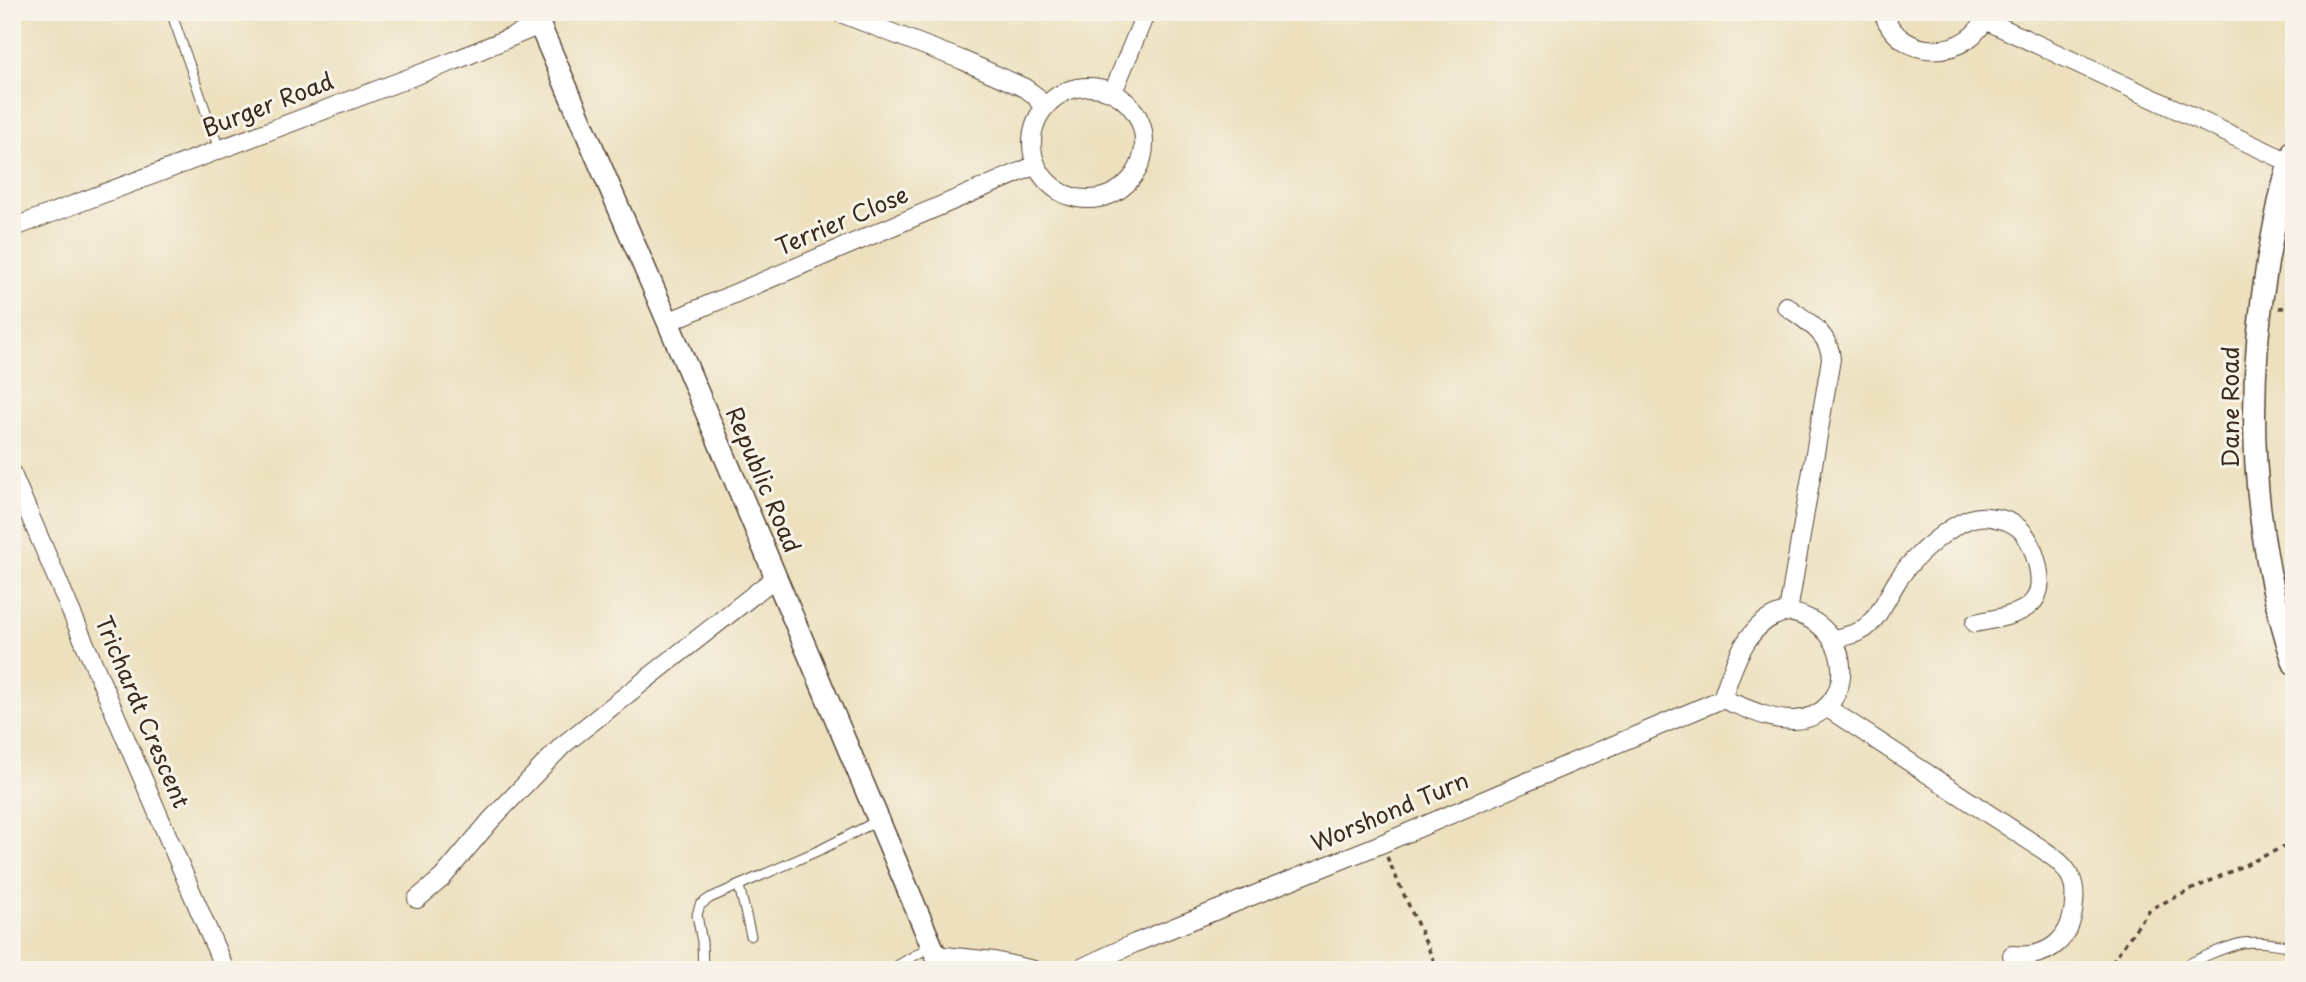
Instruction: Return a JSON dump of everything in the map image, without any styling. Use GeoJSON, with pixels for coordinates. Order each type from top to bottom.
{"type":"FeatureCollection","features":[{"type":"Feature","properties":{"kind":"street"},"geometry":{"type":"LineString","coordinates":[[838,12],[962,60],[1025,88],[1036,96],[1043,109]]}},
{"type":"Feature","properties":{"kind":"street"},"geometry":{"type":"LineString","coordinates":[[1113,92],[1146,12]]}},
{"type":"Feature","properties":{"kind":"street"},"geometry":{"type":"LineString","coordinates":[[1882,12],[1892,30],[1903,41],[1934,51],[1964,43],[1976,33],[1987,16],[2291,156]]}},
{"type":"Feature","properties":{"kind":"street","name":"Burger Road"},"geometry":{"type":"LineString","coordinates":[[12,228],[454,61],[537,19]]}},
{"type":"Feature","properties":{"kind":"street","name":"Republic Road"},"geometry":{"type":"LineString","coordinates":[[537,19],[936,957]]}},
{"type":"Feature","properties":{"kind":"street"},"geometry":{"type":"LineString","coordinates":[[1094,87],[1113,92],[1135,112],[1143,135],[1142,159],[1134,175],[1126,184],[1100,198],[1076,198],[1054,188],[1045,180],[1036,165],[1032,139],[1034,126],[1043,109],[1057,96],[1075,88],[1094,87]]}},
{"type":"Feature","properties":{"kind":"street","name":"Dane Road"},"geometry":{"type":"LineString","coordinates":[[2291,156],[2272,239],[2260,309],[2254,418],[2258,502],[2265,546],[2279,614],[2294,664]]}},
{"type":"Feature","properties":{"kind":"street","name":"Terrier Close"},"geometry":{"type":"LineString","coordinates":[[668,322],[1036,165]]}},
{"type":"Feature","properties":{"kind":"street"},"geometry":{"type":"LineString","coordinates":[[1786,306],[1822,334],[1829,346],[1831,359],[1788,612]]}},
{"type":"Feature","properties":{"kind":"street","name":"Trichardt Crescent"},"geometry":{"type":"LineString","coordinates":[[12,474],[225,970]]}},
{"type":"Feature","properties":{"kind":"street"},"geometry":{"type":"LineString","coordinates":[[1834,639],[1859,632],[1869,626],[1899,577],[1919,553],[1933,542],[1971,518],[1980,516],[2004,519],[2016,525],[2028,537],[2039,572],[2037,594],[2025,610],[1975,623]]}},
{"type":"Feature","properties":{"kind":"street"},"geometry":{"type":"LineString","coordinates":[[417,899],[442,878],[509,801],[563,745],[776,577]]}},
{"type":"Feature","properties":{"kind":"street"},"geometry":{"type":"LineString","coordinates":[[1788,612],[1816,621],[1834,639],[1842,674],[1836,692],[1826,707],[1812,716],[1794,720],[1776,718],[1721,699],[1740,654],[1756,628],[1770,617],[1788,612]]}},
{"type":"Feature","properties":{"kind":"street","name":"Worshond Turn"},"geometry":{"type":"LineString","coordinates":[[1077,970],[1135,943],[1381,844],[1721,699]]}},
{"type":"Feature","properties":{"kind":"street"},"geometry":{"type":"LineString","coordinates":[[1826,707],[2042,849],[2057,860],[2070,875],[2074,900],[2072,920],[2066,935],[2044,951],[2027,956],[2012,956]]}},
{"type":"Feature","properties":{"kind":"street"},"geometry":{"type":"LineString","coordinates":[[936,957],[994,961],[1034,970]]}},
{"type":"Feature","properties":{"kind":"lane"},"geometry":{"type":"LineString","coordinates":[[170,12],[219,149]]}},
{"type":"Feature","properties":{"kind":"lane"},"geometry":{"type":"LineString","coordinates":[[703,970],[697,915],[700,905],[879,820]]}},
{"type":"Feature","properties":{"kind":"lane"},"geometry":{"type":"LineString","coordinates":[[739,886],[751,936]]}},
{"type":"Feature","properties":{"kind":"lane"},"geometry":{"type":"LineString","coordinates":[[2179,970],[2187,964],[2242,943],[2265,943],[2294,948]]}},
{"type":"Feature","properties":{"kind":"lane"},"geometry":{"type":"LineString","coordinates":[[890,970],[936,957]]}},
{"type":"Feature","properties":{"kind":"path"},"geometry":{"type":"LineString","coordinates":[[2106,970],[2150,909],[2294,842]]}},
{"type":"Feature","properties":{"kind":"path"},"geometry":{"type":"LineString","coordinates":[[1381,844],[1438,970]]}}]}
